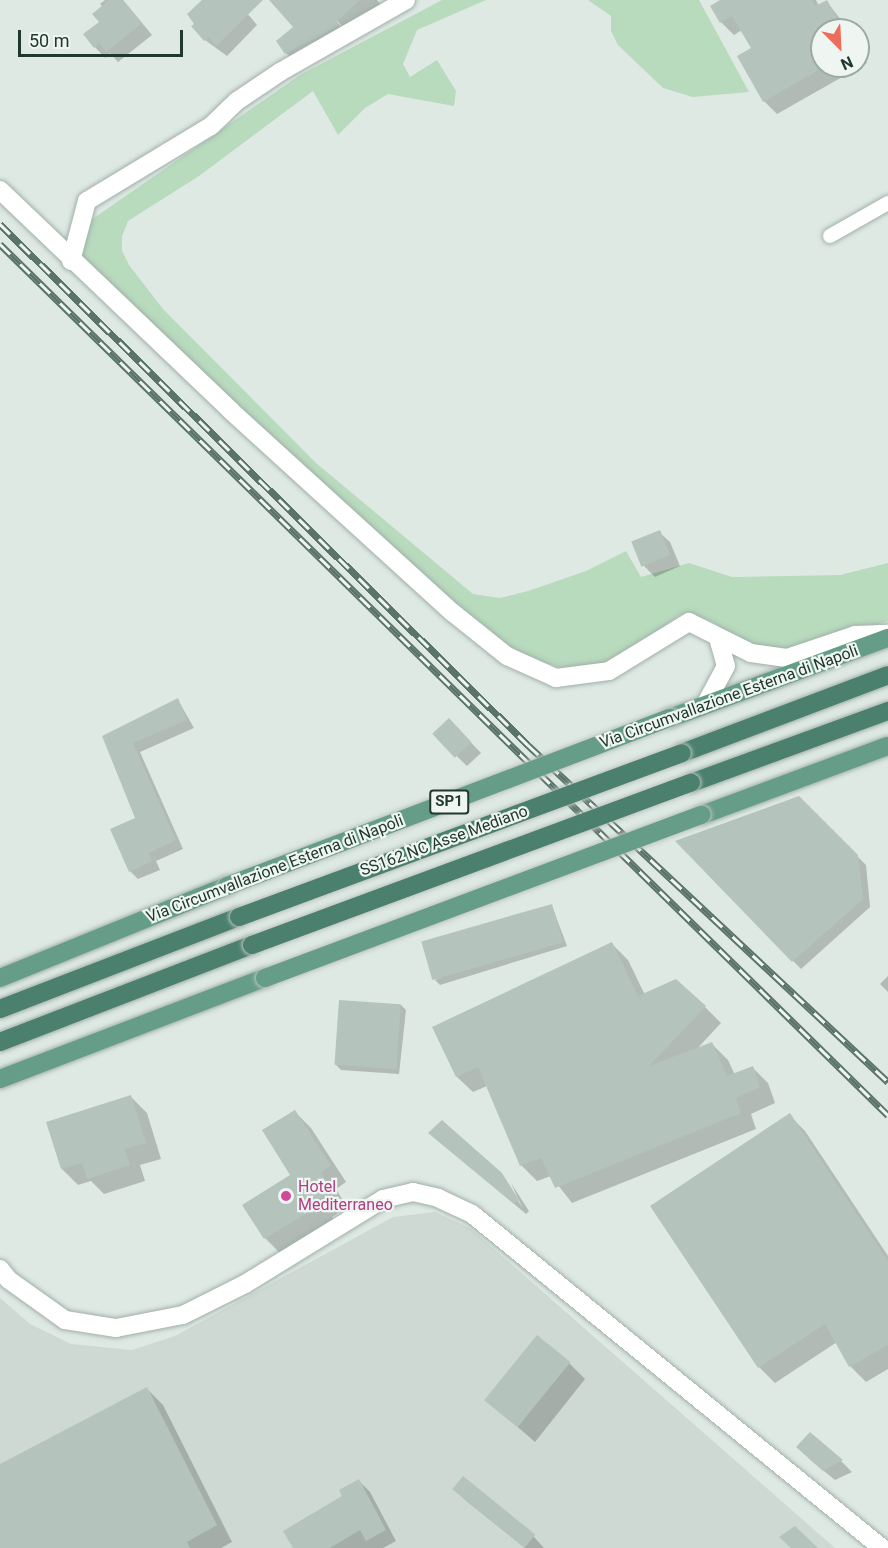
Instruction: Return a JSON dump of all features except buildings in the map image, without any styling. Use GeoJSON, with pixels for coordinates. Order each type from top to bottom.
{"type":"FeatureCollection","features":[{"type":"Feature","properties":{"kind":"highway","name":"SS162 NC Asse Mediano"},"geometry":{"type":"LineString","coordinates":[[0,1009],[888,675]]}},
{"type":"Feature","properties":{"kind":"highway","name":"SS162 NC Asse Mediano"},"geometry":{"type":"LineString","coordinates":[[0,1042],[888,711]]}},
{"type":"Feature","properties":{"kind":"main road","name":"Via Circumvallazione Esterna di Napoli"},"geometry":{"type":"LineString","coordinates":[[0,978],[227,886],[888,636]]}},
{"type":"Feature","properties":{"kind":"main road"},"geometry":{"type":"LineString","coordinates":[[0,1079],[888,746]]}},
{"type":"Feature","properties":{"kind":"street"},"geometry":{"type":"LineString","coordinates":[[71,261],[87,201],[211,126],[237,101],[280,72],[406,0]]}},
{"type":"Feature","properties":{"kind":"street"},"geometry":{"type":"LineString","coordinates":[[0,190],[71,261],[329,501],[507,656],[555,678],[609,671],[689,622],[751,653],[787,658],[855,635],[888,636]]}},
{"type":"Feature","properties":{"kind":"street"},"geometry":{"type":"LineString","coordinates":[[705,705],[726,666],[718,638]]}},
{"type":"Feature","properties":{"kind":"street"},"geometry":{"type":"LineString","coordinates":[[0,1269],[9,1280],[65,1320],[116,1328],[183,1315],[245,1284],[383,1198],[413,1192],[438,1198],[472,1214],[882,1548]]}},
{"type":"Feature","properties":{"kind":"lane"},"geometry":{"type":"LineString","coordinates":[[830,236],[888,202]]}},
{"type":"Feature","properties":{"kind":"shaded area"},"geometry":{"type":"Polygon","coordinates":[[[435,1212],[470,1228],[835,1548],[0,1548],[0,1298],[30,1324],[71,1344],[132,1350],[175,1336],[393,1217],[435,1212]]]}},
{"type":"Feature","properties":{"kind":"green space"},"geometry":{"type":"Polygon","coordinates":[[[442,0],[486,0],[417,30],[403,64],[410,77],[437,60],[456,91],[454,106],[388,94],[365,108],[338,135],[313,91],[199,176],[128,221],[122,236],[122,251],[129,265],[163,309],[316,463],[473,594],[500,598],[528,591],[586,571],[626,551],[641,577],[689,563],[732,577],[840,575],[888,563],[888,621],[795,651],[742,643],[712,622],[694,615],[680,615],[619,658],[598,667],[573,672],[517,653],[399,561],[82,261],[82,234],[91,220],[300,75],[442,0]]]}},
{"type":"Feature","properties":{"kind":"green space"},"geometry":{"type":"Polygon","coordinates":[[[588,0],[699,0],[749,92],[693,97],[663,88],[618,45],[611,31],[611,16],[588,0]]]}},
{"type":"Feature","properties":{"kind":"railway"},"geometry":{"type":"LineString","coordinates":[[0,224],[528,745],[888,1082]]}},
{"type":"Feature","properties":{"kind":"railway"},"geometry":{"type":"LineString","coordinates":[[0,244],[888,1115]]}},
{"type":"Feature","properties":{"kind":"place","name":"Hotel Mediterraneo"},"geometry":{"type":"Point","coordinates":[286,1196]}}]}
